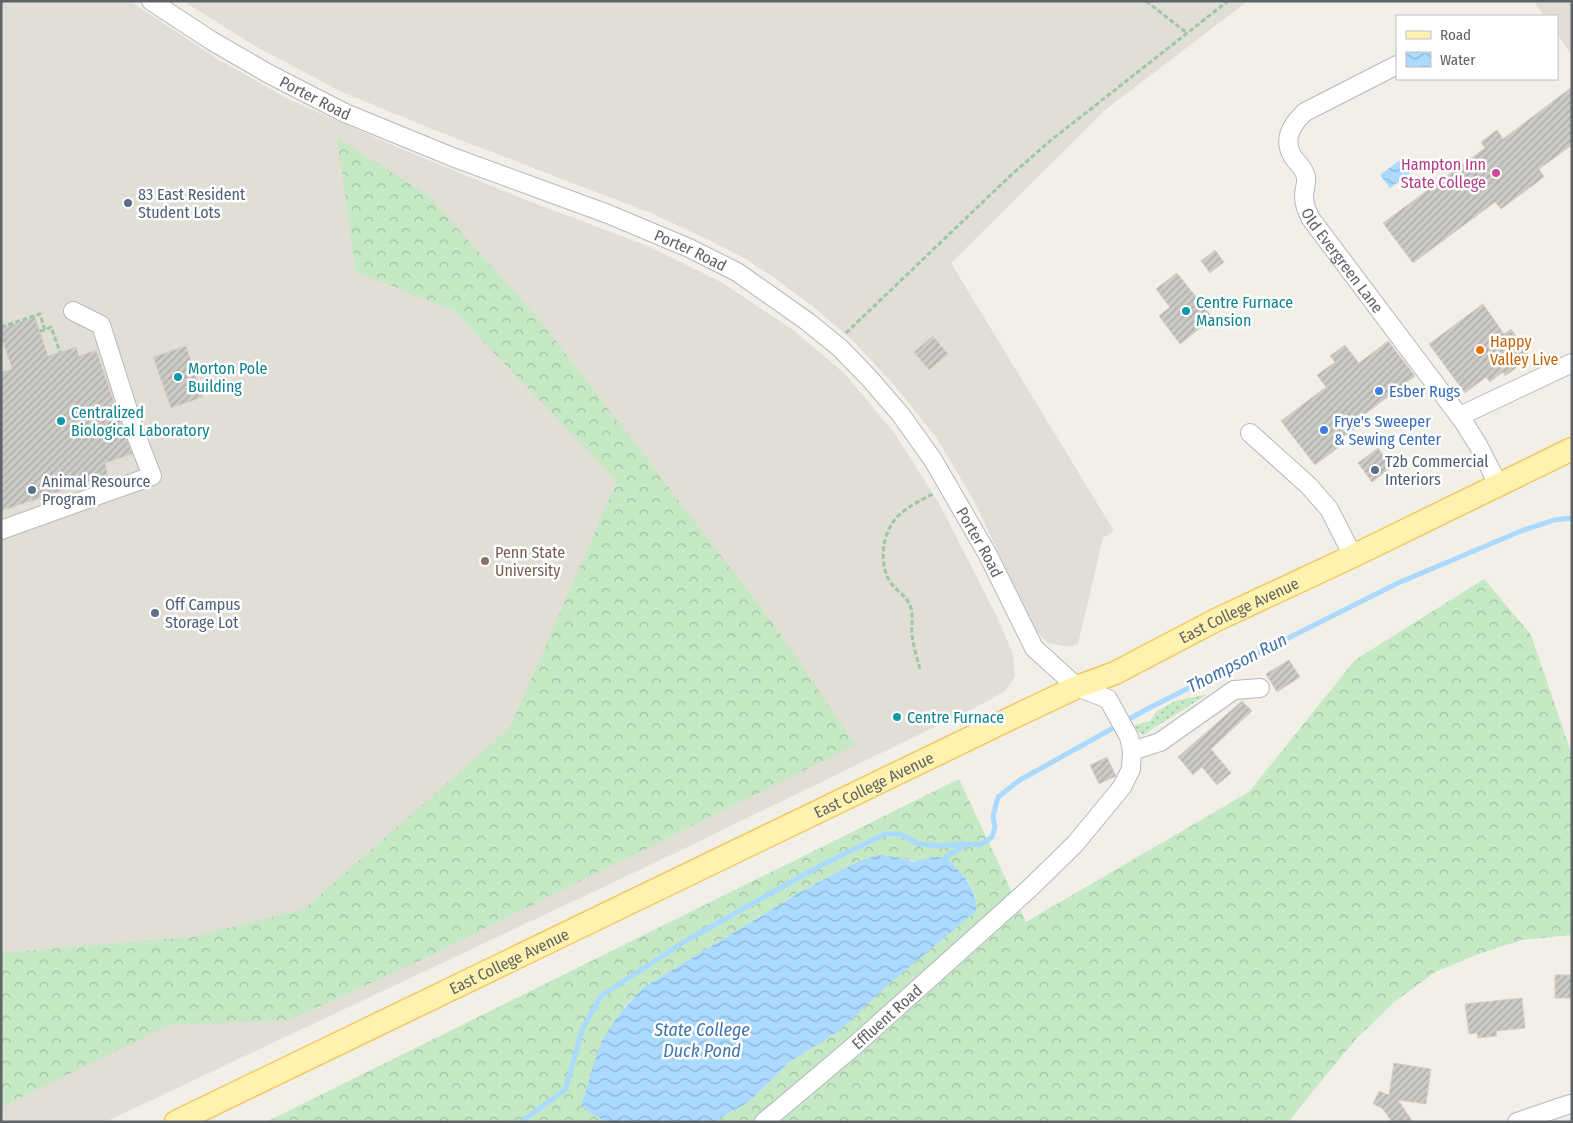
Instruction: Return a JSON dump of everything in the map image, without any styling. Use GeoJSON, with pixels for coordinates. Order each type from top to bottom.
{"type":"FeatureCollection","features":[{"type":"Feature","properties":{"kind":"main road","name":"East College Avenue"},"geometry":{"type":"LineString","coordinates":[[176,1122],[1076,687],[1115,673],[1216,620],[1353,556],[1572,449]]}},
{"type":"Feature","properties":{"kind":"street","name":"Porter Road"},"geometry":{"type":"LineString","coordinates":[[151,1],[261,70],[345,113],[455,158],[608,214],[689,248],[736,272],[808,322],[834,344],[870,380],[901,416],[934,460],[988,555],[1034,648],[1076,687]]}},
{"type":"Feature","properties":{"kind":"street","name":"Old Evergreen Lane"},"geometry":{"type":"LineString","coordinates":[[1396,66],[1305,112],[1294,122],[1288,133],[1288,145],[1293,156],[1304,170],[1307,180],[1304,195],[1305,206],[1311,219],[1460,416],[1478,445],[1498,484]]}},
{"type":"Feature","properties":{"kind":"street"},"geometry":{"type":"LineString","coordinates":[[1,530],[152,476],[136,435],[101,325],[73,311]]}},
{"type":"Feature","properties":{"kind":"street"},"geometry":{"type":"LineString","coordinates":[[1460,416],[1572,363]]}},
{"type":"Feature","properties":{"kind":"street"},"geometry":{"type":"LineString","coordinates":[[1250,433],[1309,486],[1329,509],[1353,556]]}},
{"type":"Feature","properties":{"kind":"street"},"geometry":{"type":"LineString","coordinates":[[1076,687],[1108,699],[1126,733],[1132,750],[1160,742],[1234,690],[1260,688]]}},
{"type":"Feature","properties":{"kind":"street","name":"Effluent Road"},"geometry":{"type":"LineString","coordinates":[[764,1122],[854,1047],[1076,844],[1122,787],[1131,768],[1132,750]]}},
{"type":"Feature","properties":{"kind":"street"},"geometry":{"type":"LineString","coordinates":[[1516,1122],[1570,1104]]}},
{"type":"Feature","properties":{"kind":"path"},"geometry":{"type":"LineString","coordinates":[[1146,1],[1188,33]]}},
{"type":"Feature","properties":{"kind":"path"},"geometry":{"type":"LineString","coordinates":[[834,344],[1010,176],[1050,141],[1228,1]]}},
{"type":"Feature","properties":{"kind":"path"},"geometry":{"type":"LineString","coordinates":[[1,327],[40,314],[45,330]]}},
{"type":"Feature","properties":{"kind":"path"},"geometry":{"type":"LineString","coordinates":[[40,331],[51,327],[60,352]]}},
{"type":"Feature","properties":{"kind":"path"},"geometry":{"type":"LineString","coordinates":[[920,669],[912,635],[913,619],[910,604],[893,587],[888,577],[884,562],[884,546],[887,532],[898,516],[948,484]]}},
{"type":"Feature","properties":{"kind":"shaded area","name":"Penn State University"},"geometry":{"type":"Polygon","coordinates":[[[1,1],[130,1],[219,60],[290,100],[397,147],[526,200],[648,246],[721,282],[793,330],[845,374],[895,434],[940,505],[997,617],[1013,654],[1015,677],[1005,691],[982,704],[671,855],[105,1122],[1,1122],[1,1]]]}},
{"type":"Feature","properties":{"kind":"shaded area"},"geometry":{"type":"Polygon","coordinates":[[[183,1],[1248,1],[1105,110],[951,263],[1114,531],[1103,538],[1078,644],[1070,647],[1048,643],[1035,630],[974,501],[936,437],[894,385],[854,342],[814,307],[776,279],[744,258],[651,213],[432,129],[342,92],[257,47],[183,1]]]}},
{"type":"Feature","properties":{"kind":"shaded area"},"geometry":{"type":"Polygon","coordinates":[[[1534,1],[1572,1],[1572,56],[1558,35],[1558,15],[1543,15],[1534,1]]]}},
{"type":"Feature","properties":{"kind":"green space"},"geometry":{"type":"Polygon","coordinates":[[[337,138],[428,195],[542,323],[778,630],[855,745],[421,960],[290,1020],[169,1025],[1,1107],[1,953],[192,937],[304,909],[510,728],[617,481],[453,310],[356,272],[337,138]]]}},
{"type":"Feature","properties":{"kind":"green space"},"geometry":{"type":"Polygon","coordinates":[[[1484,579],[1531,635],[1572,755],[1572,935],[1521,940],[1476,955],[1435,972],[1393,1003],[1354,1041],[1288,1122],[714,1122],[750,1101],[788,1063],[839,1031],[976,897],[969,882],[946,857],[932,857],[918,862],[901,858],[855,863],[802,891],[644,987],[625,1006],[582,1103],[584,1108],[606,1122],[266,1122],[959,779],[1026,922],[1249,792],[1355,660],[1484,579]]]}},
{"type":"Feature","properties":{"kind":"green space"},"geometry":{"type":"Polygon","coordinates":[[[1208,694],[1143,735],[1133,726],[1150,721],[1156,712],[1175,701],[1208,694]]]}},
{"type":"Feature","properties":{"kind":"water"},"geometry":{"type":"Polygon","coordinates":[[[1404,157],[1414,170],[1390,188],[1380,175],[1404,157]]]}},
{"type":"Feature","properties":{"kind":"water","name":"State College Duck Pond"},"geometry":{"type":"Polygon","coordinates":[[[878,855],[914,862],[932,857],[946,857],[963,875],[971,887],[976,902],[976,911],[889,984],[839,1031],[788,1063],[750,1101],[714,1122],[606,1122],[583,1108],[582,1103],[601,1044],[617,1018],[644,987],[802,891],[855,863],[878,855]]]}},
{"type":"Feature","properties":{"kind":"building","name":"Hampton Inn State College"},"geometry":{"type":"Polygon","coordinates":[[[1572,87],[1572,145],[1539,169],[1544,177],[1501,209],[1495,202],[1413,263],[1383,223],[1485,148],[1481,142],[1497,130],[1503,139],[1572,87]]]}},
{"type":"Feature","properties":{"kind":"building"},"geometry":{"type":"Polygon","coordinates":[[[1215,250],[1224,262],[1210,273],[1201,261],[1215,250]]]}},
{"type":"Feature","properties":{"kind":"building","name":"Centre Furnace Mansion"},"geometry":{"type":"Polygon","coordinates":[[[1177,273],[1213,318],[1180,344],[1159,316],[1170,307],[1156,289],[1177,273]]]}},
{"type":"Feature","properties":{"kind":"building","name":"Happy Valley Live"},"geometry":{"type":"Polygon","coordinates":[[[1483,304],[1504,334],[1511,329],[1531,357],[1505,376],[1503,372],[1490,382],[1486,377],[1465,393],[1429,344],[1483,304]]]}},
{"type":"Feature","properties":{"kind":"building","name":"Centralized Biological Laboratory"},"geometry":{"type":"Polygon","coordinates":[[[35,317],[48,356],[76,347],[79,356],[96,350],[132,454],[105,463],[108,475],[1,511],[1,372],[12,369],[1,336],[1,328],[35,317]]]}},
{"type":"Feature","properties":{"kind":"building"},"geometry":{"type":"Polygon","coordinates":[[[933,336],[948,354],[929,370],[914,352],[933,336]]]}},
{"type":"Feature","properties":{"kind":"building"},"geometry":{"type":"Polygon","coordinates":[[[1388,341],[1415,376],[1360,418],[1364,422],[1340,439],[1344,443],[1315,465],[1281,421],[1326,387],[1317,375],[1335,362],[1330,356],[1345,345],[1359,363],[1388,341]]]}},
{"type":"Feature","properties":{"kind":"building","name":"Morton Pole Building"},"geometry":{"type":"Polygon","coordinates":[[[186,346],[203,397],[171,408],[153,357],[186,346]]]}},
{"type":"Feature","properties":{"kind":"building"},"geometry":{"type":"Polygon","coordinates":[[[1378,448],[1392,467],[1372,482],[1358,463],[1378,448]]]}},
{"type":"Feature","properties":{"kind":"building"},"geometry":{"type":"Polygon","coordinates":[[[1289,660],[1300,677],[1277,692],[1266,674],[1289,660]]]}},
{"type":"Feature","properties":{"kind":"building"},"geometry":{"type":"Polygon","coordinates":[[[1242,701],[1252,711],[1211,749],[1231,773],[1217,785],[1202,767],[1193,775],[1178,757],[1242,701]]]}},
{"type":"Feature","properties":{"kind":"building"},"geometry":{"type":"Polygon","coordinates":[[[1107,757],[1116,776],[1099,784],[1090,765],[1107,757]]]}},
{"type":"Feature","properties":{"kind":"building"},"geometry":{"type":"Polygon","coordinates":[[[1555,975],[1572,975],[1572,998],[1555,998],[1555,975]]]}},
{"type":"Feature","properties":{"kind":"building"},"geometry":{"type":"Polygon","coordinates":[[[1522,998],[1525,1028],[1496,1031],[1497,1036],[1478,1038],[1477,1033],[1469,1034],[1465,1004],[1522,998]]]}},
{"type":"Feature","properties":{"kind":"building"},"geometry":{"type":"Polygon","coordinates":[[[1394,1063],[1431,1069],[1426,1104],[1398,1100],[1413,1122],[1392,1122],[1382,1108],[1373,1104],[1379,1091],[1389,1095],[1394,1063]]]}},
{"type":"Feature","properties":{"kind":"waterway","name":"Thompson Run"},"geometry":{"type":"LineString","coordinates":[[946,857],[967,844],[980,845],[992,837],[995,827],[993,816],[998,797],[1020,780],[1149,708],[1398,583],[1521,531],[1554,520],[1572,518]]}},
{"type":"Feature","properties":{"kind":"waterway"},"geometry":{"type":"LineString","coordinates":[[521,1122],[565,1090],[583,1028],[601,996],[687,940],[818,867],[885,834],[900,834],[919,844],[938,846],[965,844]]}},
{"type":"Feature","properties":{"kind":"place","name":"Hampton Inn State College"},"geometry":{"type":"Point","coordinates":[1496,173]}},
{"type":"Feature","properties":{"kind":"place","name":"83 East Resident Student Lots"},"geometry":{"type":"Point","coordinates":[128,203]}},
{"type":"Feature","properties":{"kind":"place","name":"Centre Furnace Mansion"},"geometry":{"type":"Point","coordinates":[1186,311]}},
{"type":"Feature","properties":{"kind":"place","name":"Happy Valley Live"},"geometry":{"type":"Point","coordinates":[1480,350]}},
{"type":"Feature","properties":{"kind":"place","name":"Morton Pole Building"},"geometry":{"type":"Point","coordinates":[178,377]}},
{"type":"Feature","properties":{"kind":"place","name":"Esber Rugs"},"geometry":{"type":"Point","coordinates":[1379,391]}},
{"type":"Feature","properties":{"kind":"place","name":"Centralized Biological Laboratory"},"geometry":{"type":"Point","coordinates":[61,421]}},
{"type":"Feature","properties":{"kind":"place","name":"Frye's Sweeper & Sewing Center"},"geometry":{"type":"Point","coordinates":[1324,430]}},
{"type":"Feature","properties":{"kind":"place","name":"T2b Commercial Interiors"},"geometry":{"type":"Point","coordinates":[1375,470]}},
{"type":"Feature","properties":{"kind":"place","name":"Animal Resource Program"},"geometry":{"type":"Point","coordinates":[32,490]}},
{"type":"Feature","properties":{"kind":"place","name":"Penn State University"},"geometry":{"type":"Point","coordinates":[485,561]}},
{"type":"Feature","properties":{"kind":"place","name":"Off Campus Storage Lot"},"geometry":{"type":"Point","coordinates":[155,613]}},
{"type":"Feature","properties":{"kind":"place","name":"Centre Furnace"},"geometry":{"type":"Point","coordinates":[897,717]}}]}
